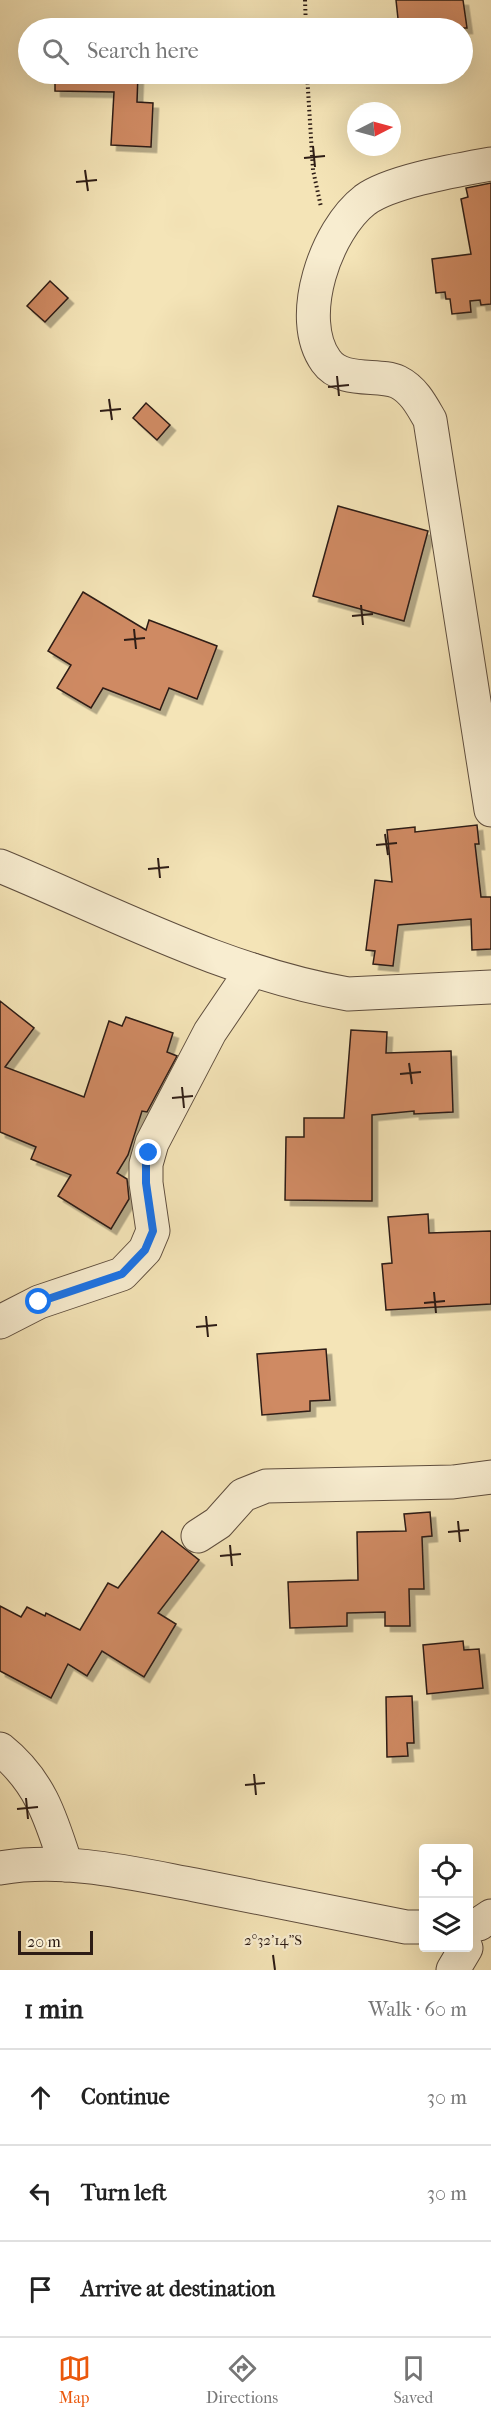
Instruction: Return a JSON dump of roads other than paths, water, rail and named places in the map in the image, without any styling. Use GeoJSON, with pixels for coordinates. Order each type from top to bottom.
{"type":"FeatureCollection","features":[{"type":"Feature","properties":{"kind":"street"},"geometry":{"type":"LineString","coordinates":[[491,164],[392,187],[365,200],[348,219],[334,241],[316,283],[313,310],[315,334],[326,362],[347,376],[398,382],[417,397],[430,420],[491,810]]}},
{"type":"Feature","properties":{"kind":"street"},"geometry":{"type":"LineString","coordinates":[[0,866],[201,954],[327,990],[348,994],[491,987]]}},
{"type":"Feature","properties":{"kind":"street"},"geometry":{"type":"LineString","coordinates":[[0,1322],[39,1302],[122,1274],[145,1250],[153,1231],[146,1164],[152,1143],[210,1032],[252,970]]}},
{"type":"Feature","properties":{"kind":"street"},"geometry":{"type":"LineString","coordinates":[[198,1536],[218,1523],[243,1496],[266,1486],[453,1482],[491,1477]]}},
{"type":"Feature","properties":{"kind":"street"},"geometry":{"type":"LineString","coordinates":[[0,1749],[24,1771],[39,1792],[66,1865]]}},
{"type":"Feature","properties":{"kind":"street"},"geometry":{"type":"LineString","coordinates":[[0,1868],[35,1864],[66,1865],[129,1873],[406,1927],[419,1927]]}},
{"type":"Feature","properties":{"kind":"street"},"geometry":{"type":"LineString","coordinates":[[453,1970],[475,1931]]}}]}
